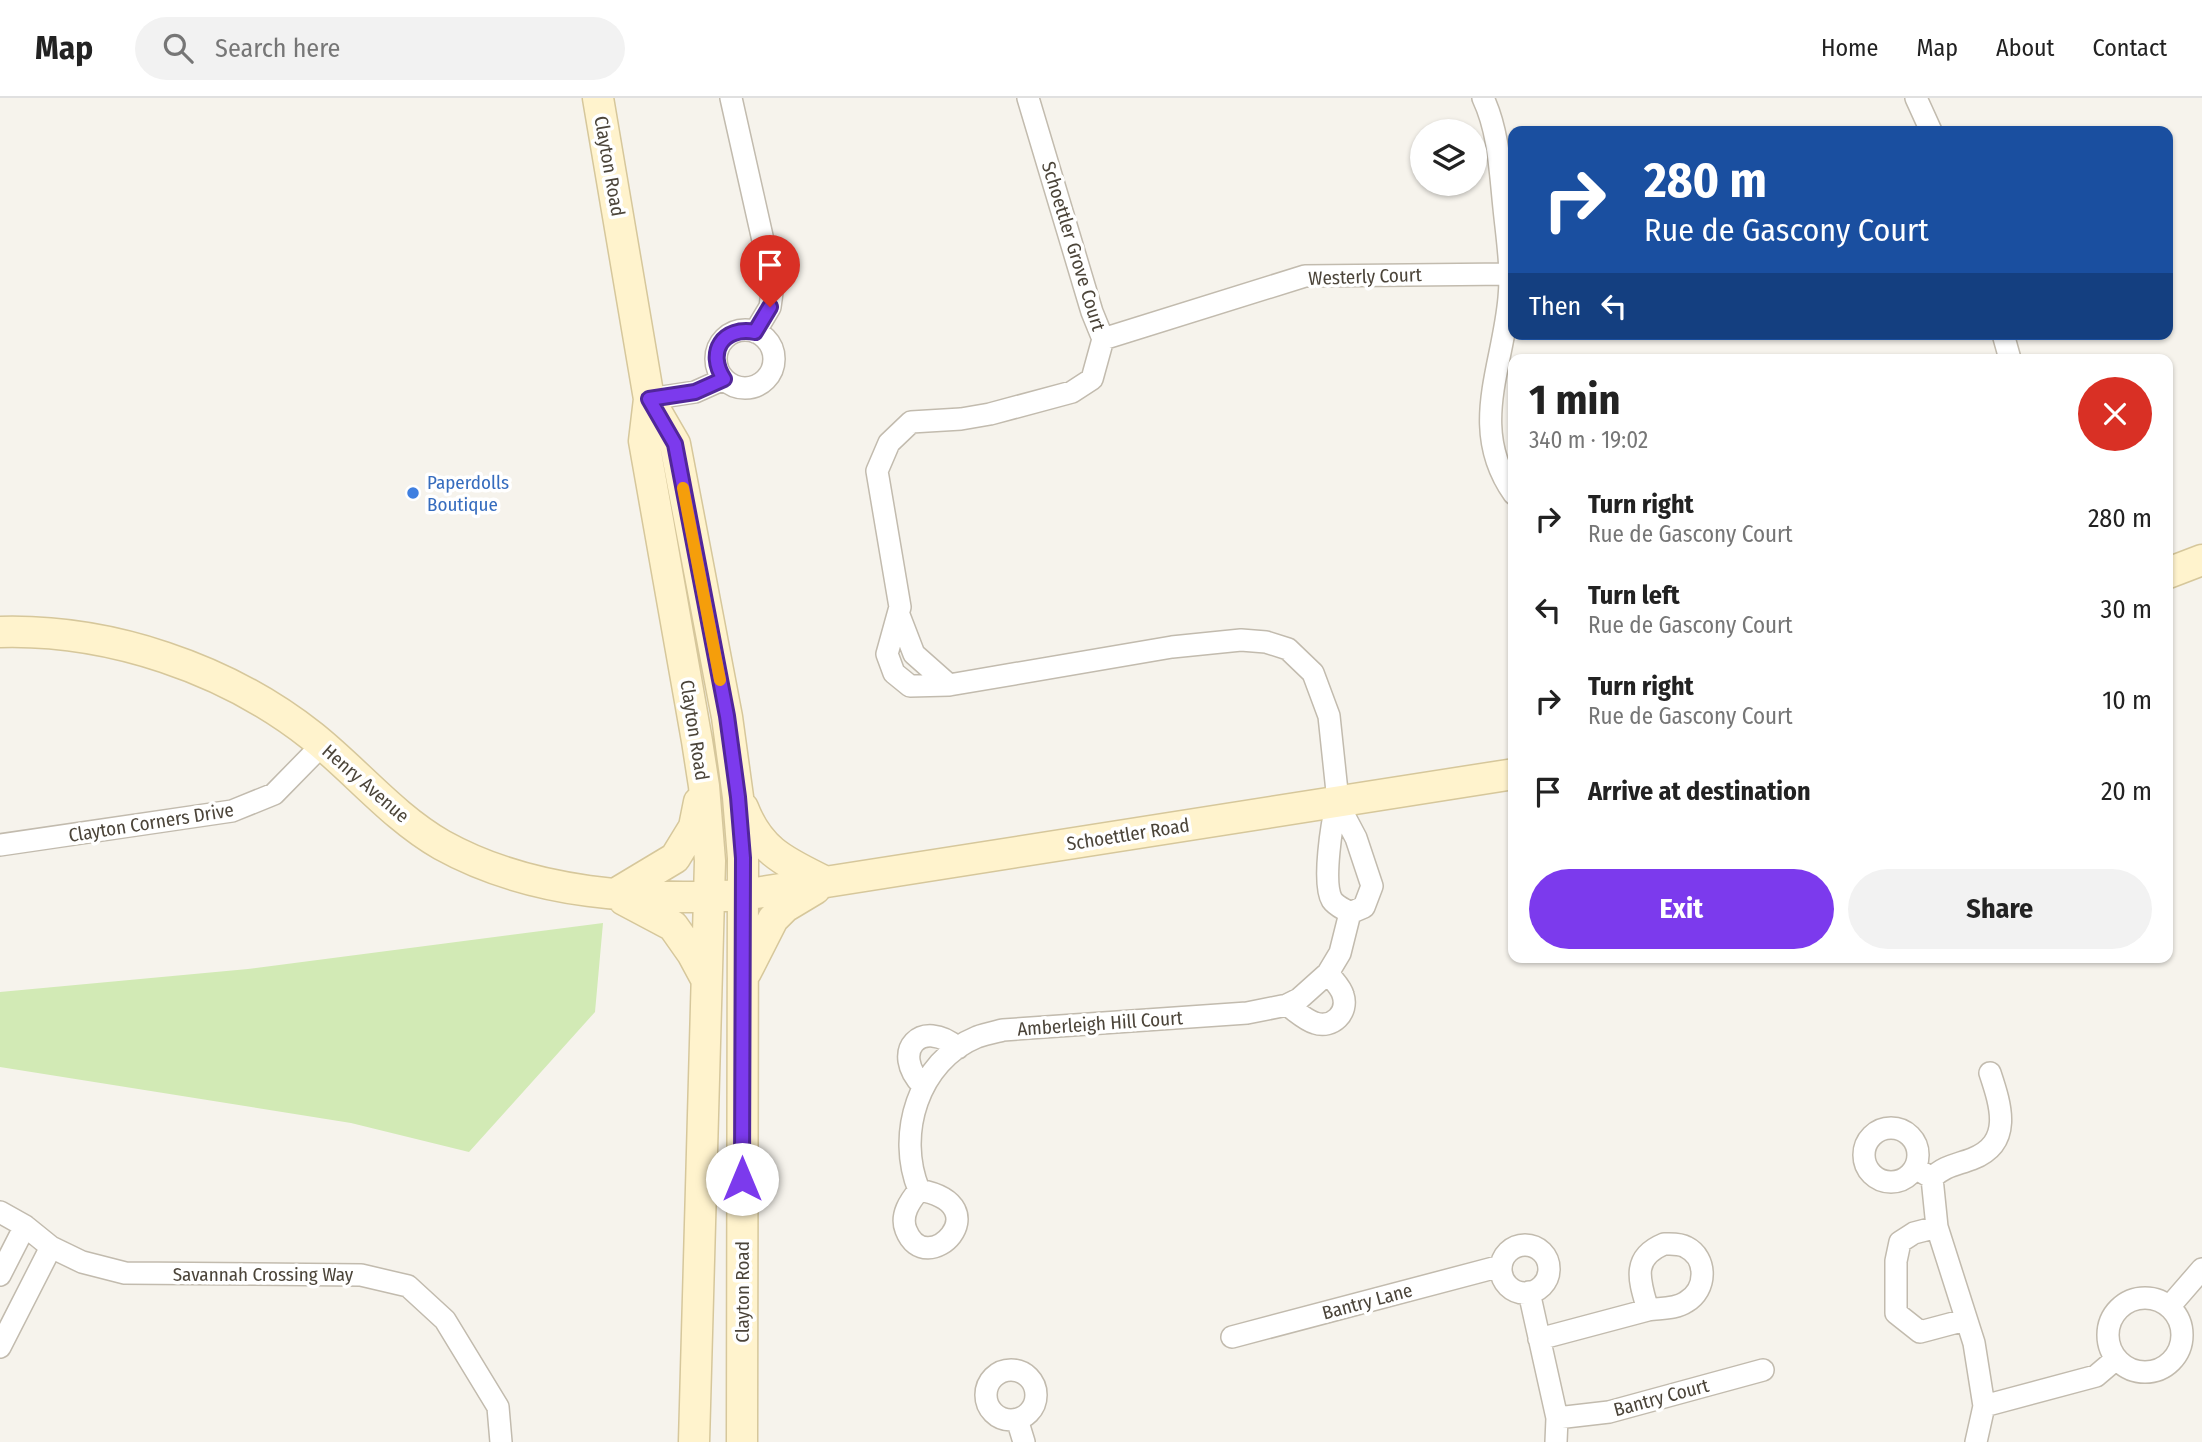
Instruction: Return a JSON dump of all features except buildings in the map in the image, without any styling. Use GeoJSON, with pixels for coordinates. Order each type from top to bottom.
{"type":"FeatureCollection","features":[{"type":"Feature","properties":{"kind":"main road","name":"Clayton Road"},"geometry":{"type":"LineString","coordinates":[[598,98],[649,399],[644,441],[704,786],[710,897],[694,1442]]}},
{"type":"Feature","properties":{"kind":"main road","name":"Clayton Road"},"geometry":{"type":"LineString","coordinates":[[649,399],[675,444],[727,716],[738,797],[743,858],[742,1442]]}},
{"type":"Feature","properties":{"kind":"main road"},"geometry":{"type":"LineString","coordinates":[[2173,571],[2202,560]]}},
{"type":"Feature","properties":{"kind":"main road","name":"Henry Avenue"},"geometry":{"type":"LineString","coordinates":[[0,632],[68,635],[124,646],[173,660],[233,685],[282,715],[322,745],[401,816],[442,845],[482,863],[531,880],[615,894],[663,898],[743,895]]}},
{"type":"Feature","properties":{"kind":"main road","name":"Schoettler Road"},"geometry":{"type":"LineString","coordinates":[[743,895],[1508,775]]}},
{"type":"Feature","properties":{"kind":"main road"},"geometry":{"type":"LineString","coordinates":[[704,786],[700,793],[694,827],[674,858],[615,894],[673,926],[706,979]]}},
{"type":"Feature","properties":{"kind":"main road"},"geometry":{"type":"LineString","coordinates":[[738,797],[751,829],[769,849],[782,860],[826,882]]}},
{"type":"Feature","properties":{"kind":"main road"},"geometry":{"type":"LineString","coordinates":[[743,979],[773,919],[785,907],[826,882]]}},
{"type":"Feature","properties":{"kind":"street"},"geometry":{"type":"LineString","coordinates":[[731,98],[773,285],[770,307],[755,332]]}},
{"type":"Feature","properties":{"kind":"street","name":"Schoettler Grove Court"},"geometry":{"type":"LineString","coordinates":[[1028,98],[1092,312],[1103,339],[1091,379],[1072,392],[990,414],[911,422],[888,443],[877,471],[900,607],[887,654],[894,673],[910,686],[948,685],[1199,645],[1241,640],[1266,642],[1289,649],[1313,673],[1329,716],[1337,801]]}},
{"type":"Feature","properties":{"kind":"street"},"geometry":{"type":"LineString","coordinates":[[1483,98],[1497,143],[1508,246]]}},
{"type":"Feature","properties":{"kind":"street"},"geometry":{"type":"LineString","coordinates":[[1916,98],[1929,126]]}},
{"type":"Feature","properties":{"kind":"street","name":"Westerly Court"},"geometry":{"type":"LineString","coordinates":[[1103,339],[1305,276],[1508,274]]}},
{"type":"Feature","properties":{"kind":"street"},"geometry":{"type":"LineString","coordinates":[[1508,306],[1490,410],[1490,427],[1496,462],[1508,483]]}},
{"type":"Feature","properties":{"kind":"street"},"geometry":{"type":"LineString","coordinates":[[736,331],[755,332],[770,344],[774,362],[772,372],[758,385],[750,388],[731,385],[724,379],[716,362],[721,343],[736,331]]}},
{"type":"Feature","properties":{"kind":"street"},"geometry":{"type":"LineString","coordinates":[[649,399],[695,392],[724,379]]}},
{"type":"Feature","properties":{"kind":"street","name":"Clayton Corners Drive"},"geometry":{"type":"LineString","coordinates":[[0,845],[232,811],[274,794],[322,745]]}},
{"type":"Feature","properties":{"kind":"street"},"geometry":{"type":"LineString","coordinates":[[1337,801],[1330,833],[1328,891],[1334,903],[1350,912]]}},
{"type":"Feature","properties":{"kind":"street","name":"Amberleigh Hill Court"},"geometry":{"type":"LineString","coordinates":[[919,1190],[913,1176],[910,1155],[911,1123],[923,1086],[943,1060],[976,1037],[1003,1030],[1247,1013],[1287,1005],[1299,999],[1328,973],[1340,953],[1350,912],[1364,906],[1372,886],[1356,838],[1337,801]]}},
{"type":"Feature","properties":{"kind":"street"},"geometry":{"type":"LineString","coordinates":[[1287,1005],[1317,1024],[1336,1020],[1344,1007],[1345,999],[1328,973]]}},
{"type":"Feature","properties":{"kind":"street"},"geometry":{"type":"LineString","coordinates":[[923,1086],[908,1065],[909,1050],[913,1042],[926,1035],[934,1035],[949,1040],[958,1048]]}},
{"type":"Feature","properties":{"kind":"street"},"geometry":{"type":"LineString","coordinates":[[1976,1442],[1984,1406],[1973,1343],[1937,1227],[1924,1173],[1973,1159],[1987,1152],[1995,1142],[2001,1117],[1990,1073]]}},
{"type":"Feature","properties":{"kind":"street","name":"Savannah Crossing Way"},"geometry":{"type":"LineString","coordinates":[[0,1212],[25,1226],[51,1247],[82,1262],[125,1273],[361,1275],[408,1286],[445,1320],[498,1407],[502,1442]]}},
{"type":"Feature","properties":{"kind":"street"},"geometry":{"type":"LineString","coordinates":[[0,1275],[25,1226]]}},
{"type":"Feature","properties":{"kind":"street"},"geometry":{"type":"LineString","coordinates":[[1937,1227],[1914,1233],[1900,1242],[1896,1261],[1896,1313],[1909,1326],[1920,1332],[1965,1320]]}},
{"type":"Feature","properties":{"kind":"street","name":"Bantry Lane"},"geometry":{"type":"LineString","coordinates":[[1232,1336],[1501,1266],[1508,1252],[1522,1245],[1531,1245],[1544,1254],[1549,1269],[1547,1277],[1537,1289],[1529,1292]]}},
{"type":"Feature","properties":{"kind":"street"},"geometry":{"type":"LineString","coordinates":[[0,1347],[51,1247]]}},
{"type":"Feature","properties":{"kind":"street"},"geometry":{"type":"LineString","coordinates":[[1501,1266],[1501,1274],[1508,1286],[1522,1293],[1529,1292],[1557,1418],[1556,1442]]}},
{"type":"Feature","properties":{"kind":"street"},"geometry":{"type":"LineString","coordinates":[[2169,1307],[2202,1269]]}},
{"type":"Feature","properties":{"kind":"street"},"geometry":{"type":"LineString","coordinates":[[2147,1298],[2169,1307],[2176,1315],[2182,1334],[2177,1354],[2171,1362],[2162,1368],[2143,1372],[2123,1366],[2116,1359],[2110,1348],[2109,1325],[2123,1305],[2147,1298]]}},
{"type":"Feature","properties":{"kind":"street"},"geometry":{"type":"LineString","coordinates":[[1539,1339],[1648,1310]]}},
{"type":"Feature","properties":{"kind":"street"},"geometry":{"type":"LineString","coordinates":[[1984,1406],[2096,1376],[2116,1359]]}},
{"type":"Feature","properties":{"kind":"street","name":"Bantry Court"},"geometry":{"type":"LineString","coordinates":[[1557,1418],[1609,1412],[1763,1370]]}},
{"type":"Feature","properties":{"kind":"street"},"geometry":{"type":"LineString","coordinates":[[1017,1419],[1024,1442]]}},
{"type":"Feature","properties":{"kind":"green space"},"geometry":{"type":"Polygon","coordinates":[[[603,923],[595,1012],[469,1152],[351,1123],[0,1067],[0,992],[248,969],[603,923]]]}},
{"type":"Feature","properties":{"kind":"slow traffic"},"geometry":{"type":"LineString","coordinates":[[683,488],[720,680]]}},
{"type":"Feature","properties":{"kind":"place","name":"Paperdolls Boutique"},"geometry":{"type":"Point","coordinates":[413,493]}},
{"type":"Feature","properties":{"kind":"route"},"geometry":{"type":"LineString","coordinates":[[742,1179],[743,858],[738,797],[727,716],[675,444],[649,399],[695,392],[724,379],[716,362],[721,343],[736,331],[755,332],[770,307]]}}]}
